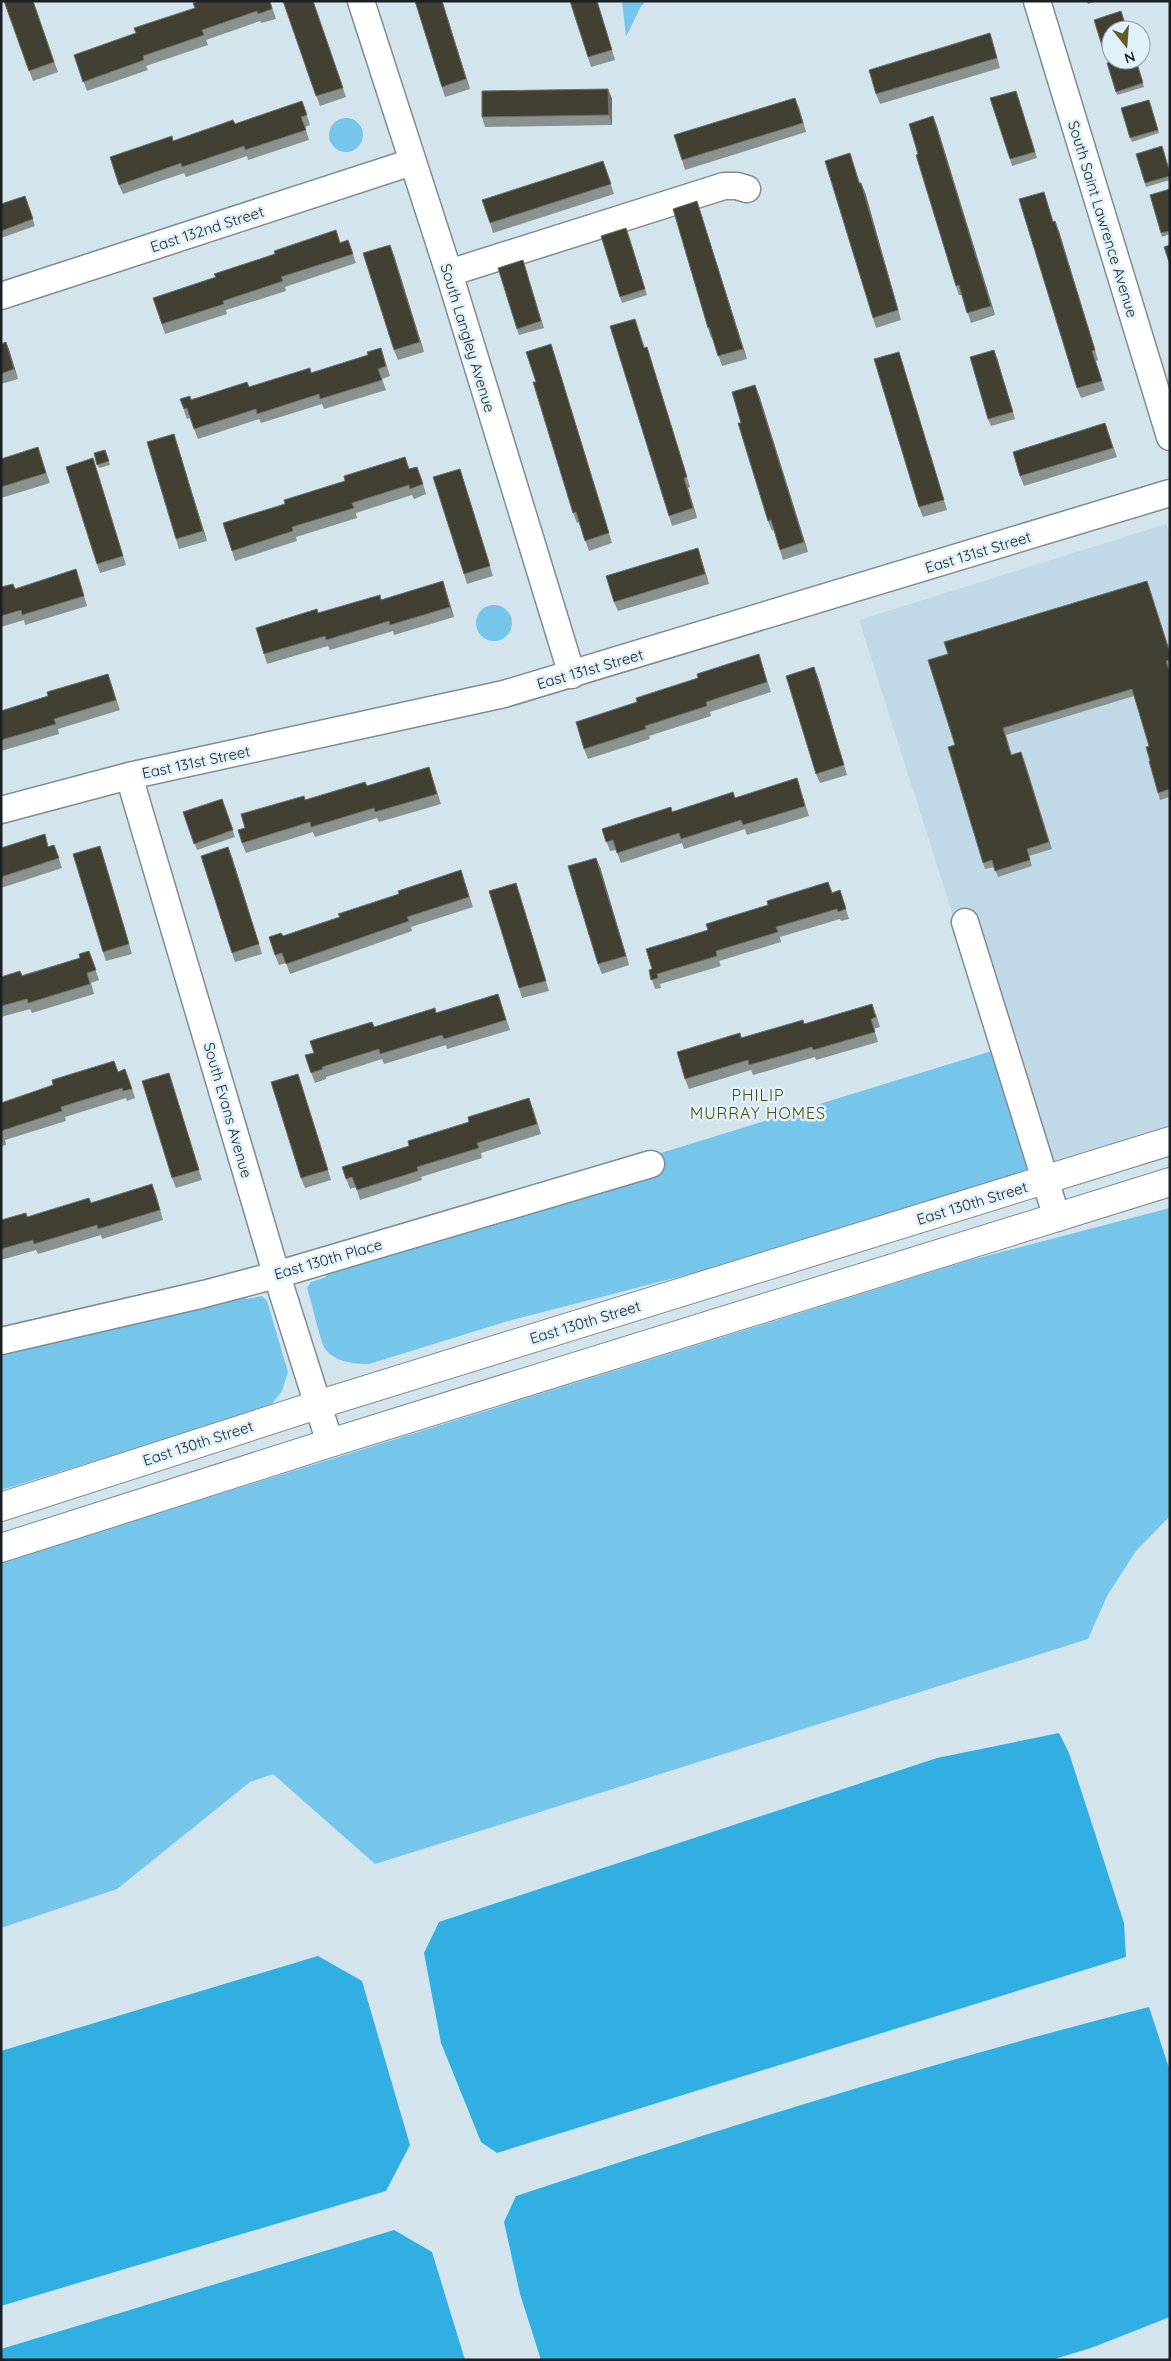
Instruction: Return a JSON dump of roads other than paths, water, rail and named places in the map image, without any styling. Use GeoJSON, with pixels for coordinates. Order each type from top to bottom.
{"type":"FeatureCollection","features":[{"type":"Feature","properties":{"kind":"main road","name":"East 130th Street"},"geometry":{"type":"LineString","coordinates":[[1,1507],[318,1405],[1170,1141]]}},
{"type":"Feature","properties":{"kind":"main road"},"geometry":{"type":"LineString","coordinates":[[1,1548],[330,1443],[1170,1182]]}},
{"type":"Feature","properties":{"kind":"street","name":"South Langley Avenue"},"geometry":{"type":"LineString","coordinates":[[361,1],[449,273],[572,676]]}},
{"type":"Feature","properties":{"kind":"street","name":"South Saint Lawrence Avenue"},"geometry":{"type":"LineString","coordinates":[[1037,1],[1170,438]]}},
{"type":"Feature","properties":{"kind":"street","name":"East 132nd Street"},"geometry":{"type":"LineString","coordinates":[[1,296],[412,162]]}},
{"type":"Feature","properties":{"kind":"street"},"geometry":{"type":"LineString","coordinates":[[449,273],[724,186],[736,186],[747,189]]}},
{"type":"Feature","properties":{"kind":"street","name":"East 131st Street"},"geometry":{"type":"LineString","coordinates":[[1,810],[129,776],[498,696],[572,676],[1170,493]]}},
{"type":"Feature","properties":{"kind":"street","name":"South Evans Avenue"},"geometry":{"type":"LineString","coordinates":[[129,776],[276,1275],[330,1443]]}},
{"type":"Feature","properties":{"kind":"street"},"geometry":{"type":"LineString","coordinates":[[964,922],[1057,1218]]}},
{"type":"Feature","properties":{"kind":"street","name":"East 130th Place"},"geometry":{"type":"LineString","coordinates":[[1,1341],[204,1294],[276,1275],[651,1164]]}},
{"type":"Feature","properties":{"kind":"district","name":"PHILIP MURRAY HOMES"},"geometry":{"type":"Point","coordinates":[758,1104]}}]}
